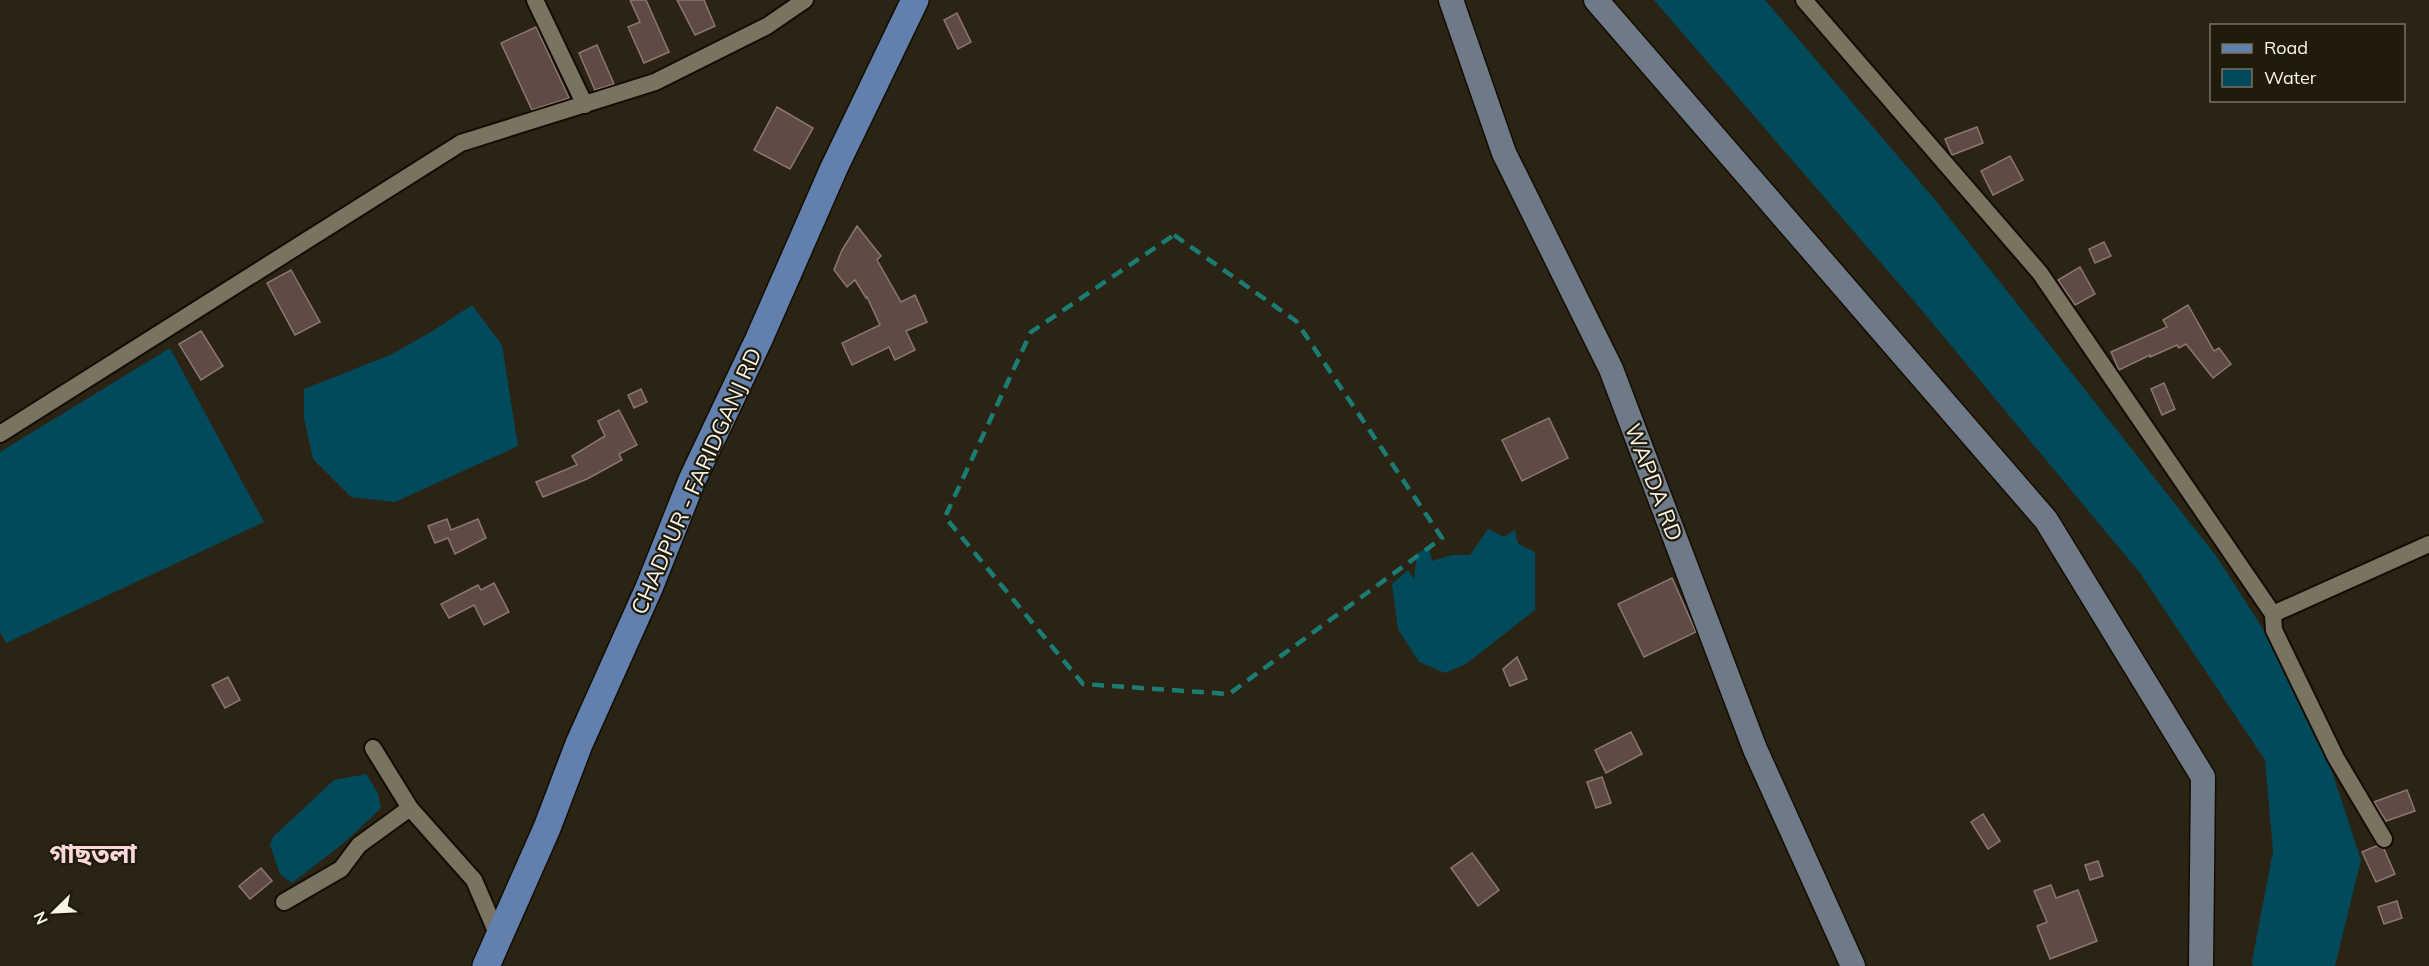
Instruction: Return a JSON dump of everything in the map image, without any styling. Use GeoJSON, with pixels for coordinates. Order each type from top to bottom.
{"type":"FeatureCollection","features":[{"type":"Feature","properties":{"kind":"main road","name":"CHADPUR - FARIDGANJ RD"},"geometry":{"type":"LineString","coordinates":[[486,966],[547,828],[579,744],[649,588],[692,480],[759,339],[834,168],[915,0]]}},
{"type":"Feature","properties":{"kind":"main road","name":"WAPDA RD"},"geometry":{"type":"LineString","coordinates":[[1450,0],[1504,153],[1611,369],[1755,749],[1853,966]]}},
{"type":"Feature","properties":{"kind":"main road"},"geometry":{"type":"LineString","coordinates":[[1596,0],[2046,520],[2202,777],[2201,966]]}},
{"type":"Feature","properties":{"kind":"street"},"geometry":{"type":"LineString","coordinates":[[535,0],[585,105]]}},
{"type":"Feature","properties":{"kind":"street"},"geometry":{"type":"LineString","coordinates":[[0,434],[461,143],[655,82],[767,26],[805,0]]}},
{"type":"Feature","properties":{"kind":"street"},"geometry":{"type":"LineString","coordinates":[[1804,0],[2040,273],[2273,614],[2274,630],[2336,758],[2384,839]]}},
{"type":"Feature","properties":{"kind":"street"},"geometry":{"type":"LineString","coordinates":[[2273,614],[2429,544]]}},
{"type":"Feature","properties":{"kind":"street"},"geometry":{"type":"LineString","coordinates":[[373,748],[410,808],[474,880],[499,938]]}},
{"type":"Feature","properties":{"kind":"street"},"geometry":{"type":"LineString","coordinates":[[284,902],[341,868],[359,845],[410,808]]}},
{"type":"Feature","properties":{"kind":"highlighted area"},"geometry":{"type":"Polygon","coordinates":[[[1174,235],[1296,321],[1442,538],[1229,694],[1083,684],[945,517],[1031,332],[1174,235]]]}},
{"type":"Feature","properties":{"kind":"water"},"geometry":{"type":"Polygon","coordinates":[[[1654,0],[1765,0],[1936,201],[2217,557],[2309,701],[2361,860],[2335,966],[2253,966],[2252,961],[2273,851],[2265,760],[2140,573],[1919,307],[1654,0]]]}},
{"type":"Feature","properties":{"kind":"water"},"geometry":{"type":"Polygon","coordinates":[[[472,305],[502,345],[518,446],[395,502],[351,497],[313,459],[304,418],[304,389],[390,355],[472,305]]]}},
{"type":"Feature","properties":{"kind":"water"},"geometry":{"type":"Polygon","coordinates":[[[170,348],[264,522],[6,643],[0,632],[0,452],[170,348]]]}},
{"type":"Feature","properties":{"kind":"water"},"geometry":{"type":"Polygon","coordinates":[[[1488,529],[1504,537],[1515,530],[1518,544],[1535,552],[1535,610],[1466,664],[1445,673],[1419,662],[1398,629],[1392,584],[1408,570],[1414,579],[1417,553],[1429,548],[1432,561],[1452,555],[1470,555],[1488,529]]]}},
{"type":"Feature","properties":{"kind":"water"},"geometry":{"type":"Polygon","coordinates":[[[366,774],[378,793],[381,808],[345,842],[292,883],[280,874],[270,845],[273,837],[334,780],[366,774]]]}},
{"type":"Feature","properties":{"kind":"building"},"geometry":{"type":"Polygon","coordinates":[[[630,0],[646,0],[669,52],[644,63],[628,27],[640,22],[630,0]]]}},
{"type":"Feature","properties":{"kind":"building"},"geometry":{"type":"Polygon","coordinates":[[[677,0],[704,0],[715,26],[695,35],[677,0]]]}},
{"type":"Feature","properties":{"kind":"building"},"geometry":{"type":"Polygon","coordinates":[[[957,13],[971,42],[958,49],[944,20],[957,13]]]}},
{"type":"Feature","properties":{"kind":"building"},"geometry":{"type":"Polygon","coordinates":[[[536,27],[569,98],[532,110],[501,43],[536,27]]]}},
{"type":"Feature","properties":{"kind":"building"},"geometry":{"type":"Polygon","coordinates":[[[597,45],[614,84],[595,90],[579,53],[597,45]]]}},
{"type":"Feature","properties":{"kind":"building"},"geometry":{"type":"Polygon","coordinates":[[[777,107],[813,128],[790,169],[754,150],[777,107]]]}},
{"type":"Feature","properties":{"kind":"building"},"geometry":{"type":"Polygon","coordinates":[[[1977,127],[1983,143],[1952,155],[1945,139],[1977,127]]]}},
{"type":"Feature","properties":{"kind":"building"},"geometry":{"type":"Polygon","coordinates":[[[2010,156],[2023,180],[1993,195],[1981,171],[2010,156]]]}},
{"type":"Feature","properties":{"kind":"building"},"geometry":{"type":"Polygon","coordinates":[[[857,226],[881,256],[877,260],[901,302],[915,295],[927,322],[906,331],[915,350],[895,360],[889,347],[852,365],[842,343],[880,325],[867,297],[855,280],[847,287],[834,270],[842,250],[857,226]]]}},
{"type":"Feature","properties":{"kind":"building"},"geometry":{"type":"Polygon","coordinates":[[[2104,242],[2111,256],[2095,263],[2089,249],[2104,242]]]}},
{"type":"Feature","properties":{"kind":"building"},"geometry":{"type":"Polygon","coordinates":[[[2080,267],[2095,294],[2075,305],[2058,280],[2080,267]]]}},
{"type":"Feature","properties":{"kind":"building"},"geometry":{"type":"Polygon","coordinates":[[[291,270],[320,322],[295,335],[267,283],[291,270]]]}},
{"type":"Feature","properties":{"kind":"building"},"geometry":{"type":"Polygon","coordinates":[[[2188,305],[2214,351],[2219,348],[2231,364],[2213,378],[2186,344],[2179,348],[2177,345],[2150,357],[2150,355],[2119,370],[2111,352],[2167,327],[2163,320],[2188,305]]]}},
{"type":"Feature","properties":{"kind":"building"},"geometry":{"type":"Polygon","coordinates":[[[201,331],[223,366],[201,380],[179,344],[201,331]]]}},
{"type":"Feature","properties":{"kind":"building"},"geometry":{"type":"Polygon","coordinates":[[[2164,383],[2175,409],[2162,415],[2151,389],[2164,383]]]}},
{"type":"Feature","properties":{"kind":"building"},"geometry":{"type":"Polygon","coordinates":[[[641,389],[647,402],[634,408],[628,395],[641,389]]]}},
{"type":"Feature","properties":{"kind":"building"},"geometry":{"type":"Polygon","coordinates":[[[619,410],[637,445],[619,454],[622,460],[587,479],[543,497],[536,482],[577,465],[572,456],[605,436],[598,421],[619,410]]]}},
{"type":"Feature","properties":{"kind":"building"},"geometry":{"type":"Polygon","coordinates":[[[1549,418],[1568,458],[1522,481],[1502,440],[1549,418]]]}},
{"type":"Feature","properties":{"kind":"building"},"geometry":{"type":"Polygon","coordinates":[[[447,519],[451,530],[478,519],[486,538],[455,554],[448,538],[435,543],[428,526],[447,519]]]}},
{"type":"Feature","properties":{"kind":"building"},"geometry":{"type":"Polygon","coordinates":[[[1672,578],[1696,632],[1644,657],[1618,604],[1672,578]]]}},
{"type":"Feature","properties":{"kind":"building"},"geometry":{"type":"Polygon","coordinates":[[[494,583],[509,612],[484,625],[474,605],[449,618],[441,604],[478,585],[481,590],[494,583]]]}},
{"type":"Feature","properties":{"kind":"building"},"geometry":{"type":"Polygon","coordinates":[[[1517,657],[1527,679],[1510,686],[1503,669],[1517,657]]]}},
{"type":"Feature","properties":{"kind":"building"},"geometry":{"type":"Polygon","coordinates":[[[228,677],[240,700],[225,708],[212,685],[228,677]]]}},
{"type":"Feature","properties":{"kind":"building"},"geometry":{"type":"Polygon","coordinates":[[[1631,732],[1642,754],[1606,773],[1595,750],[1631,732]]]}},
{"type":"Feature","properties":{"kind":"building"},"geometry":{"type":"Polygon","coordinates":[[[1602,777],[1611,803],[1596,808],[1587,782],[1602,777]]]}},
{"type":"Feature","properties":{"kind":"building"},"geometry":{"type":"Polygon","coordinates":[[[2407,790],[2415,811],[2386,821],[2374,802],[2407,790]]]}},
{"type":"Feature","properties":{"kind":"building"},"geometry":{"type":"Polygon","coordinates":[[[1983,814],[2000,841],[1988,849],[1971,822],[1983,814]]]}},
{"type":"Feature","properties":{"kind":"building"},"geometry":{"type":"Polygon","coordinates":[[[2376,846],[2384,849],[2395,874],[2376,882],[2362,852],[2376,846]]]}},
{"type":"Feature","properties":{"kind":"building"},"geometry":{"type":"Polygon","coordinates":[[[1472,853],[1499,890],[1478,906],[1451,868],[1472,853]]]}},
{"type":"Feature","properties":{"kind":"building"},"geometry":{"type":"Polygon","coordinates":[[[2098,861],[2103,876],[2090,880],[2085,865],[2098,861]]]}},
{"type":"Feature","properties":{"kind":"building"},"geometry":{"type":"Polygon","coordinates":[[[261,868],[272,881],[250,899],[239,886],[261,868]]]}},
{"type":"Feature","properties":{"kind":"building"},"geometry":{"type":"Polygon","coordinates":[[[2051,885],[2056,898],[2078,890],[2097,941],[2050,959],[2037,926],[2047,922],[2034,891],[2051,885]]]}},
{"type":"Feature","properties":{"kind":"building"},"geometry":{"type":"Polygon","coordinates":[[[2397,901],[2402,918],[2384,924],[2378,907],[2397,901]]]}},
{"type":"Feature","properties":{"kind":"district","name":"গাছতলা"},"geometry":{"type":"Point","coordinates":[93,854]}}]}
